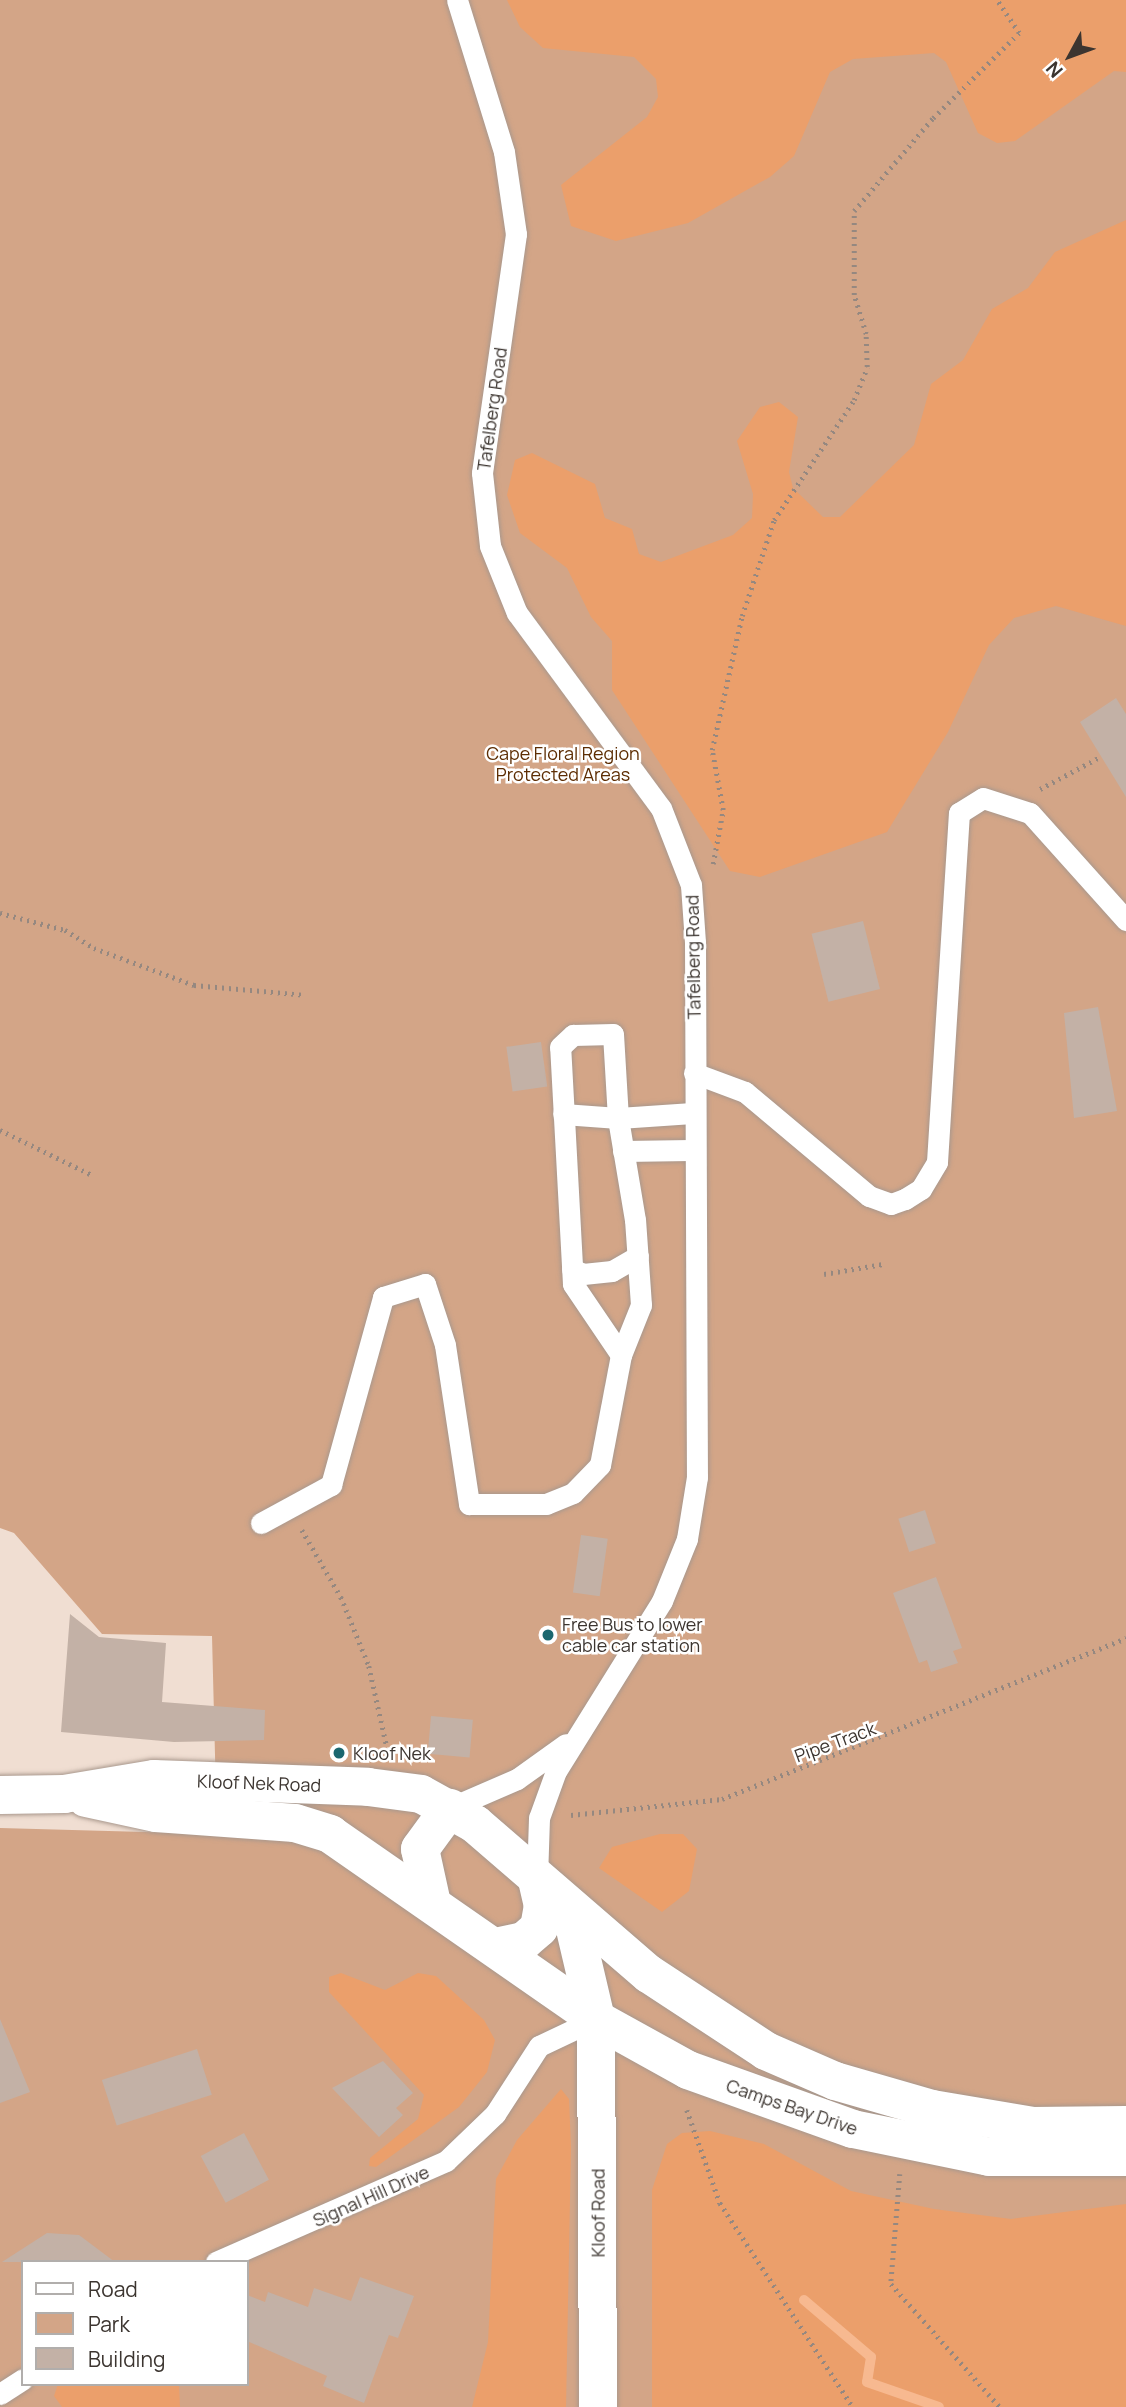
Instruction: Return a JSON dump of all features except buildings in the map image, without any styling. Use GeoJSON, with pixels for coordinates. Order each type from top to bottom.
{"type":"FeatureCollection","features":[{"type":"Feature","properties":{"kind":"main road","name":"Kloof Nek Road"},"geometry":{"type":"LineString","coordinates":[[0,1795],[64,1794],[154,1779],[368,1787],[421,1794],[450,1808],[537,1880]]}},
{"type":"Feature","properties":{"kind":"main road","name":"Kloof Nek Road"},"geometry":{"type":"LineString","coordinates":[[64,1794],[156,1813],[295,1823],[330,1834],[431,1899],[495,1947]]}},
{"type":"Feature","properties":{"kind":"main road"},"geometry":{"type":"LineString","coordinates":[[431,1899],[419,1849],[450,1808]]}},
{"type":"Feature","properties":{"kind":"main road"},"geometry":{"type":"LineString","coordinates":[[537,1880],[689,2003],[766,2051],[835,2081],[932,2109],[1032,2126],[1126,2125]]}},
{"type":"Feature","properties":{"kind":"main road"},"geometry":{"type":"LineString","coordinates":[[495,1947],[524,1941],[539,1927],[543,1906],[537,1880]]}},
{"type":"Feature","properties":{"kind":"main road","name":"Kloof Road"},"geometry":{"type":"LineString","coordinates":[[570,1908],[596,2019],[598,2407]]}},
{"type":"Feature","properties":{"kind":"main road","name":"Camps Bay Drive"},"geometry":{"type":"LineString","coordinates":[[495,1947],[596,2019],[688,2070],[853,2129],[989,2157],[1126,2157]]}},
{"type":"Feature","properties":{"kind":"lane","name":"Tafelberg Road"},"geometry":{"type":"LineString","coordinates":[[457,0],[504,152],[516,234],[482,473],[490,546],[517,613],[646,786],[682,850],[694,918],[691,1150],[697,1477],[687,1539],[662,1601],[570,1741],[539,1818],[537,1880]]}},
{"type":"Feature","properties":{"kind":"lane"},"geometry":{"type":"LineString","coordinates":[[694,1073],[745,1092],[880,1202],[921,1189],[937,1162],[953,831],[969,804],[983,798],[1012,804],[1050,832],[1126,920]]}},
{"type":"Feature","properties":{"kind":"lane"},"geometry":{"type":"LineString","coordinates":[[261,1524],[331,1485],[383,1297],[425,1284],[445,1345],[469,1504],[534,1507],[573,1493],[590,1479],[611,1434],[621,1355],[641,1305],[638,1256],[618,1118],[613,1034],[573,1035],[560,1046],[573,1284],[621,1355]]}},
{"type":"Feature","properties":{"kind":"lane"},"geometry":{"type":"LineString","coordinates":[[563,1114],[618,1118],[692,1113]]}},
{"type":"Feature","properties":{"kind":"lane"},"geometry":{"type":"LineString","coordinates":[[624,1151],[691,1150]]}},
{"type":"Feature","properties":{"kind":"lane"},"geometry":{"type":"LineString","coordinates":[[572,1269],[583,1274],[612,1271],[638,1256]]}},
{"type":"Feature","properties":{"kind":"lane","name":"Tafelberg Road"},"geometry":{"type":"LineString","coordinates":[[450,1808],[517,1779],[570,1741]]}},
{"type":"Feature","properties":{"kind":"lane","name":"Signal Hill Drive"},"geometry":{"type":"LineString","coordinates":[[221,2260],[446,2161],[495,2114],[539,2046],[596,2019]]}},
{"type":"Feature","properties":{"kind":"lane"},"geometry":{"type":"LineString","coordinates":[[0,2394],[21,2380]]}},
{"type":"Feature","properties":{"kind":"path"},"geometry":{"type":"LineString","coordinates":[[711,868],[723,810],[712,750],[742,616],[774,520],[854,400],[867,366],[866,334],[854,295],[855,211],[933,118],[1019,33],[997,0]]}},
{"type":"Feature","properties":{"kind":"path"},"geometry":{"type":"LineString","coordinates":[[1012,804],[1098,758]]}},
{"type":"Feature","properties":{"kind":"path"},"geometry":{"type":"LineString","coordinates":[[0,913],[65,930],[94,948],[194,985],[305,995]]}},
{"type":"Feature","properties":{"kind":"path"},"geometry":{"type":"LineString","coordinates":[[0,1130],[92,1175]]}},
{"type":"Feature","properties":{"kind":"path"},"geometry":{"type":"LineString","coordinates":[[824,1274],[883,1264]]}},
{"type":"Feature","properties":{"kind":"path"},"geometry":{"type":"LineString","coordinates":[[289,1508],[341,1597],[369,1667],[389,1761]]}},
{"type":"Feature","properties":{"kind":"path","name":"Pipe Track"},"geometry":{"type":"LineString","coordinates":[[539,1818],[722,1799],[1126,1638]]}},
{"type":"Feature","properties":{"kind":"path"},"geometry":{"type":"LineString","coordinates":[[688,2070],[686,2107],[720,2203],[853,2407]]}},
{"type":"Feature","properties":{"kind":"path"},"geometry":{"type":"LineString","coordinates":[[903,2139],[891,2284],[1000,2407]]}},
{"type":"Feature","properties":{"kind":"green space","name":"Cape Floral Region Protected Areas"},"geometry":{"type":"Polygon","coordinates":[[[0,0],[1126,0],[1126,2407],[0,2407],[0,1828],[217,1834],[212,1636],[102,1634],[14,1533],[0,1528],[0,0]]]}},
{"type":"Feature","properties":{"kind":"shaded area"},"geometry":{"type":"Polygon","coordinates":[[[507,0],[1126,0],[1126,72],[1114,71],[1015,141],[997,143],[978,133],[946,62],[934,53],[853,59],[830,72],[794,156],[770,177],[688,223],[616,241],[571,226],[561,185],[647,117],[658,97],[656,79],[634,57],[543,48],[520,27],[507,0]]]}},
{"type":"Feature","properties":{"kind":"shaded area"},"geometry":{"type":"Polygon","coordinates":[[[1126,220],[1126,626],[1056,606],[1014,618],[989,645],[948,732],[887,832],[760,877],[730,871],[612,690],[612,641],[591,617],[567,568],[520,533],[507,495],[515,460],[532,453],[595,484],[605,518],[632,529],[639,554],[661,562],[733,535],[752,518],[753,494],[737,441],[760,407],[779,402],[798,417],[789,472],[793,488],[823,517],[840,517],[914,445],[931,384],[963,360],[992,309],[1028,288],[1055,252],[1126,220]]]}},
{"type":"Feature","properties":{"kind":"shaded area"},"geometry":{"type":"Polygon","coordinates":[[[660,1834],[683,1834],[697,1849],[689,1891],[662,1912],[599,1868],[612,1847],[660,1834]]]}},
{"type":"Feature","properties":{"kind":"shaded area"},"geometry":{"type":"Polygon","coordinates":[[[341,1973],[385,1990],[418,1973],[436,1976],[484,2020],[495,2040],[487,2072],[459,2107],[376,2167],[369,2166],[370,2158],[418,2119],[424,2095],[329,1992],[329,1977],[341,1973]]]}},
{"type":"Feature","properties":{"kind":"shaded area"},"geometry":{"type":"Polygon","coordinates":[[[561,2089],[569,2099],[571,2147],[566,2407],[472,2407],[488,2342],[496,2179],[517,2140],[561,2089]]]}},
{"type":"Feature","properties":{"kind":"shaded area"},"geometry":{"type":"Polygon","coordinates":[[[710,2131],[764,2144],[851,2191],[934,2209],[1011,2219],[1126,2204],[1126,2407],[652,2407],[652,2190],[667,2144],[682,2133],[710,2131]]]}},
{"type":"Feature","properties":{"kind":"shaded area"},"geometry":{"type":"Polygon","coordinates":[[[57,2386],[179,2386],[180,2407],[62,2407],[54,2396],[57,2386]]]}},
{"type":"Feature","properties":{"kind":"waterway"},"geometry":{"type":"LineString","coordinates":[[804,2300],[871,2357],[867,2382],[939,2407]]}},
{"type":"Feature","properties":{"kind":"place","name":"Free Bus to lower cable car station"},"geometry":{"type":"Point","coordinates":[548,1635]}},
{"type":"Feature","properties":{"kind":"place","name":"Kloof Nek"},"geometry":{"type":"Point","coordinates":[339,1753]}}]}
